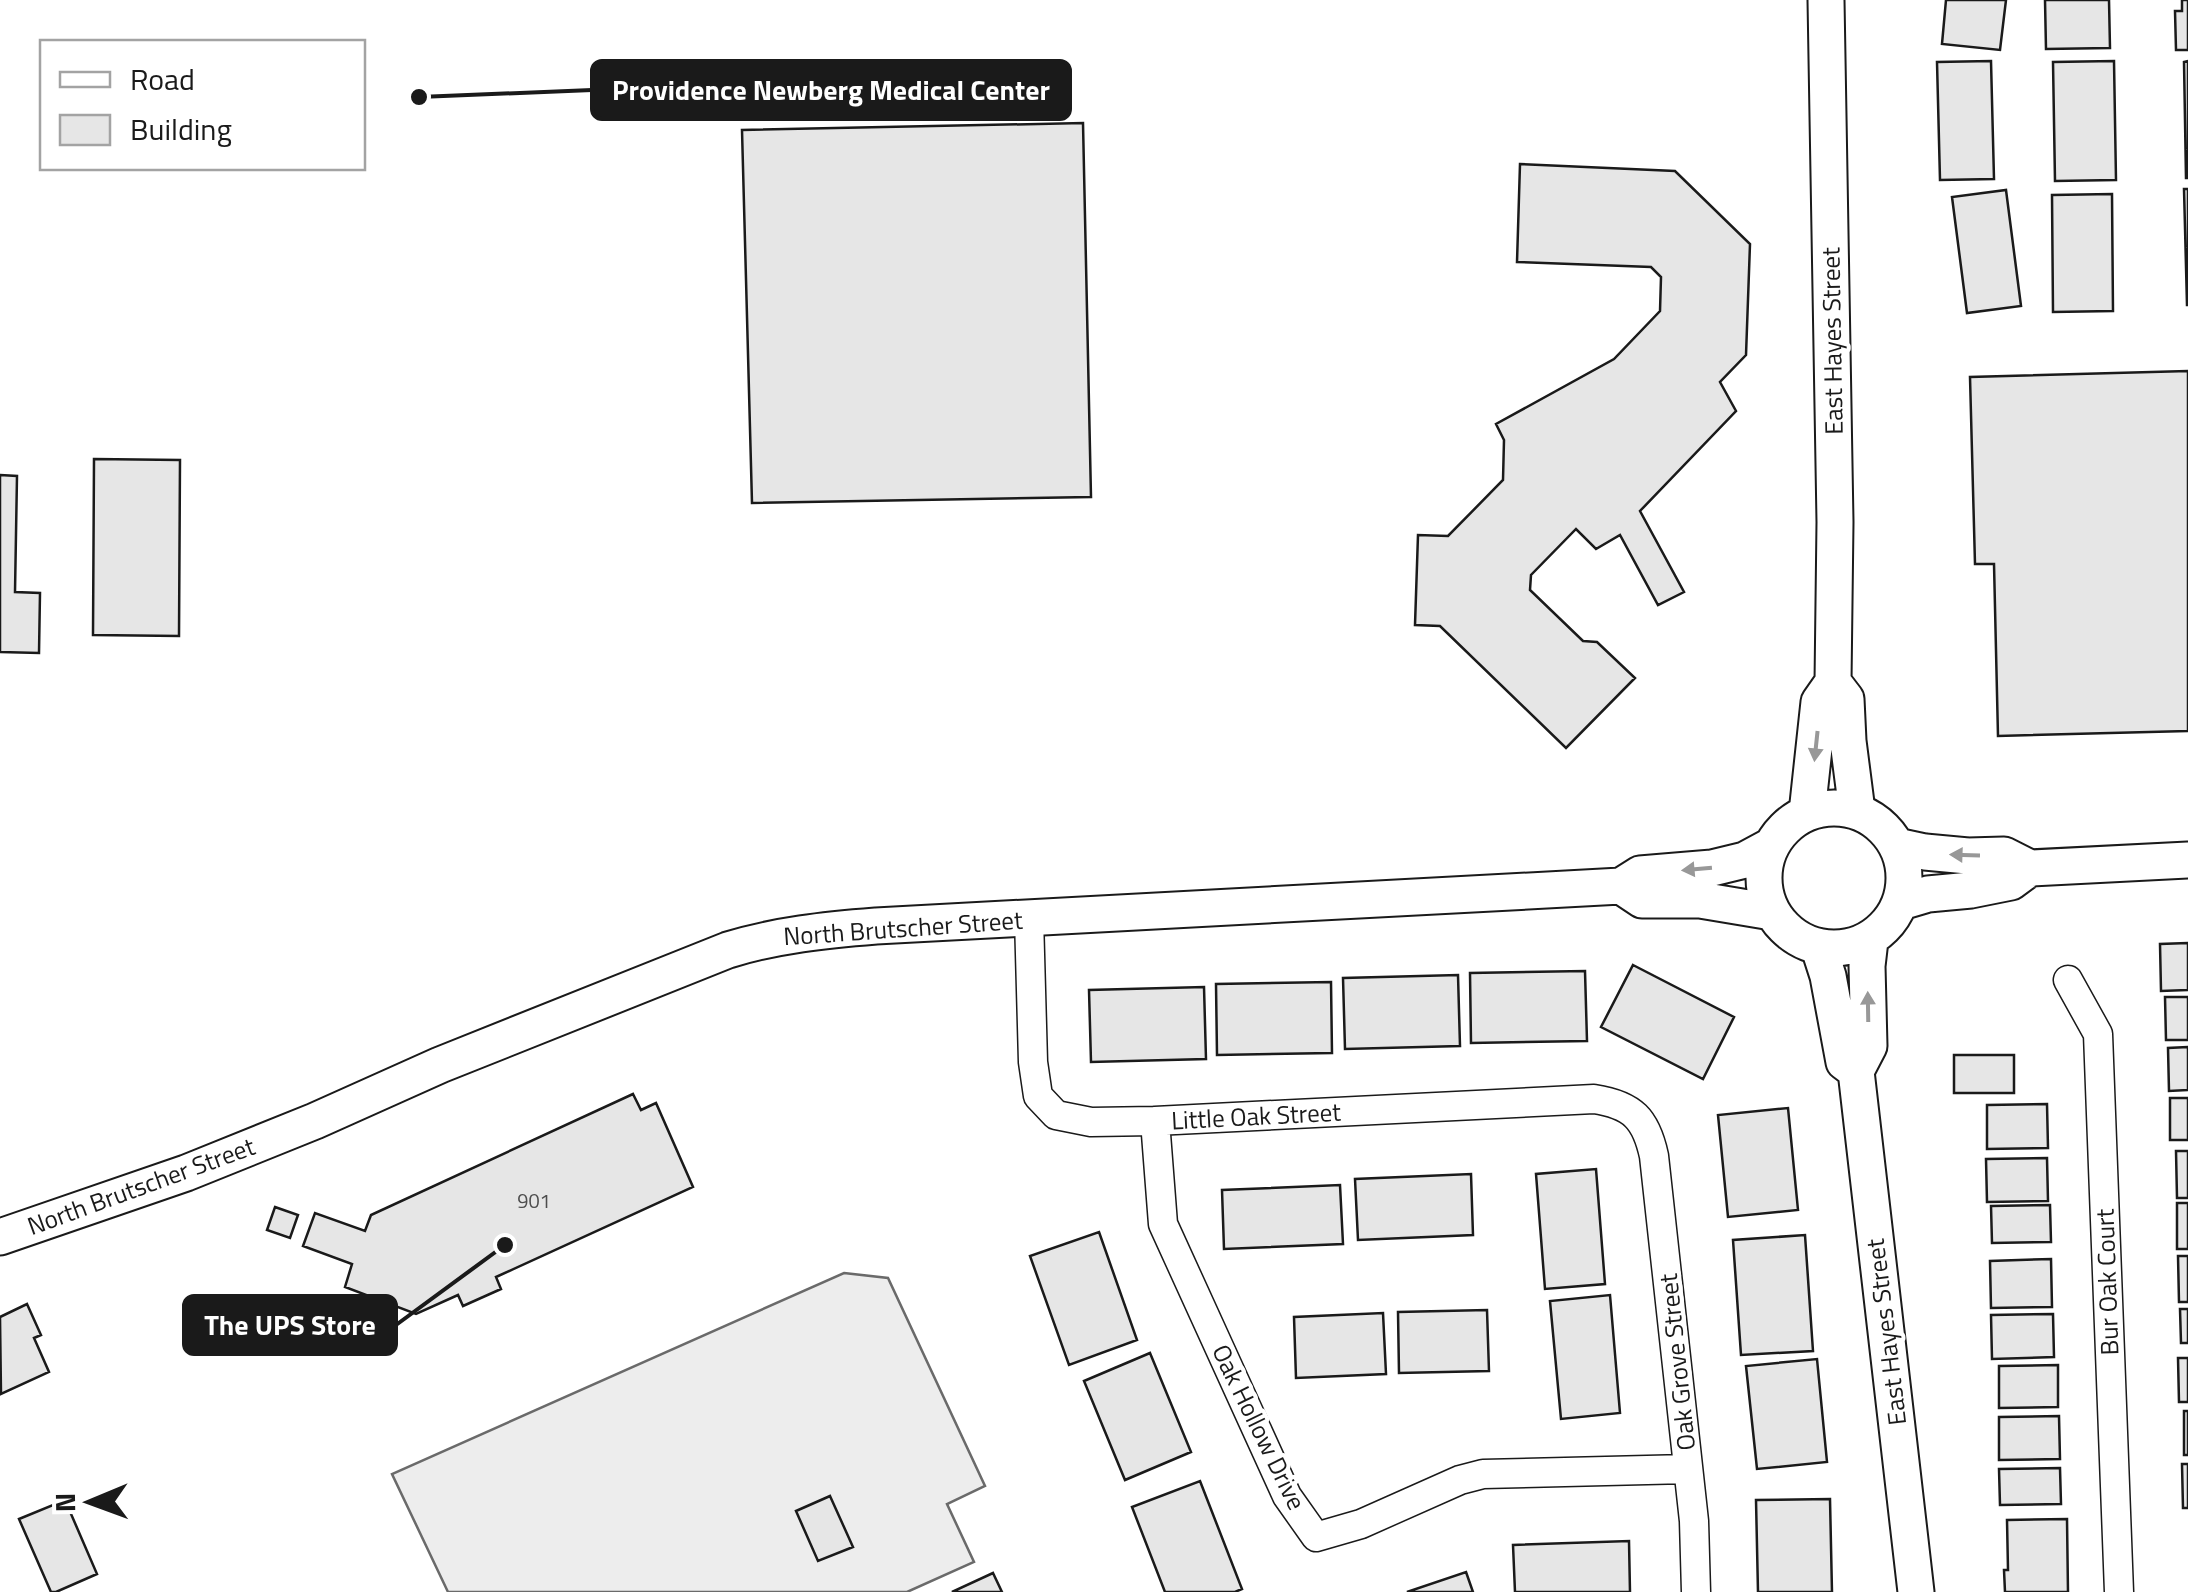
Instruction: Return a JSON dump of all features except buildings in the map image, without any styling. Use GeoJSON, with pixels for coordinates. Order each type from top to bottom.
{"type":"FeatureCollection","features":[{"type":"Feature","properties":{"kind":"street","name":"East Hayes Street"},"geometry":{"type":"LineString","coordinates":[[1807,812],[1820,702],[1833,682],[1836,522],[1826,0]]}},
{"type":"Feature","properties":{"kind":"street","name":"East Hayes Street"},"geometry":{"type":"LineString","coordinates":[[1833,682],[1846,699],[1857,811]]}},
{"type":"Feature","properties":{"kind":"street"},"geometry":{"type":"LineString","coordinates":[[1835,807],[1857,811],[1882,826],[1898,846],[1904,864],[1902,902],[1894,917],[1870,940],[1844,949],[1819,948],[1797,939],[1776,919],[1766,899],[1764,868],[1780,833],[1807,812],[1835,807]]}},
{"type":"Feature","properties":{"kind":"street","name":"North Brutscher Street"},"geometry":{"type":"LineString","coordinates":[[0,1237],[186,1173],[440,1065],[728,950],[765,939],[813,930],[1621,886],[1640,874],[1712,868],[1745,860],[1771,846]]}},
{"type":"Feature","properties":{"kind":"street"},"geometry":{"type":"LineString","coordinates":[[1898,846],[1968,856],[2004,854],[2030,868],[2188,860]]}},
{"type":"Feature","properties":{"kind":"street"},"geometry":{"type":"LineString","coordinates":[[1902,902],[1928,894],[2011,882],[2030,868]]}},
{"type":"Feature","properties":{"kind":"street","name":"North Brutscher Street"},"geometry":{"type":"LineString","coordinates":[[1621,886],[1642,900],[1700,900],[1772,912]]}},
{"type":"Feature","properties":{"kind":"street","name":"Little Oak Street"},"geometry":{"type":"LineString","coordinates":[[1029,918],[1033,1062],[1038,1096],[1056,1115],[1090,1122],[1155,1121],[1594,1099],[1614,1102],[1633,1113],[1649,1132]]}},
{"type":"Feature","properties":{"kind":"street","name":"East Hayes Street"},"geometry":{"type":"LineString","coordinates":[[1870,940],[1869,1046],[1856,1071],[1916,1592]]}},
{"type":"Feature","properties":{"kind":"street","name":"East Hayes Street"},"geometry":{"type":"LineString","coordinates":[[1819,948],[1844,1062],[1856,1071]]}},
{"type":"Feature","properties":{"kind":"street","name":"Bur Oak Court"},"geometry":{"type":"LineString","coordinates":[[2068,980],[2098,1034],[2118,1592]]}},
{"type":"Feature","properties":{"kind":"street","name":"Oak Hollow Drive"},"geometry":{"type":"LineString","coordinates":[[1155,1121],[1164,1224],[1288,1496],[1316,1537],[1361,1524],[1460,1480],[1483,1474],[1688,1469]]}},
{"type":"Feature","properties":{"kind":"street","name":"Oak Grove Street"},"geometry":{"type":"LineString","coordinates":[[1649,1132],[1694,1521],[1696,1592]]}},
{"type":"Feature","properties":{"kind":"shaded area"},"geometry":{"type":"Polygon","coordinates":[[[844,1273],[888,1278],[985,1486],[947,1504],[974,1562],[907,1592],[448,1592],[392,1474],[844,1273]]]}},
{"type":"Feature","properties":{"kind":"place","name":"Providence Newberg Medical Center"},"geometry":{"type":"Point","coordinates":[419,97]}},
{"type":"Feature","properties":{"kind":"place","name":"The UPS Store"},"geometry":{"type":"Point","coordinates":[505,1245]}}]}
